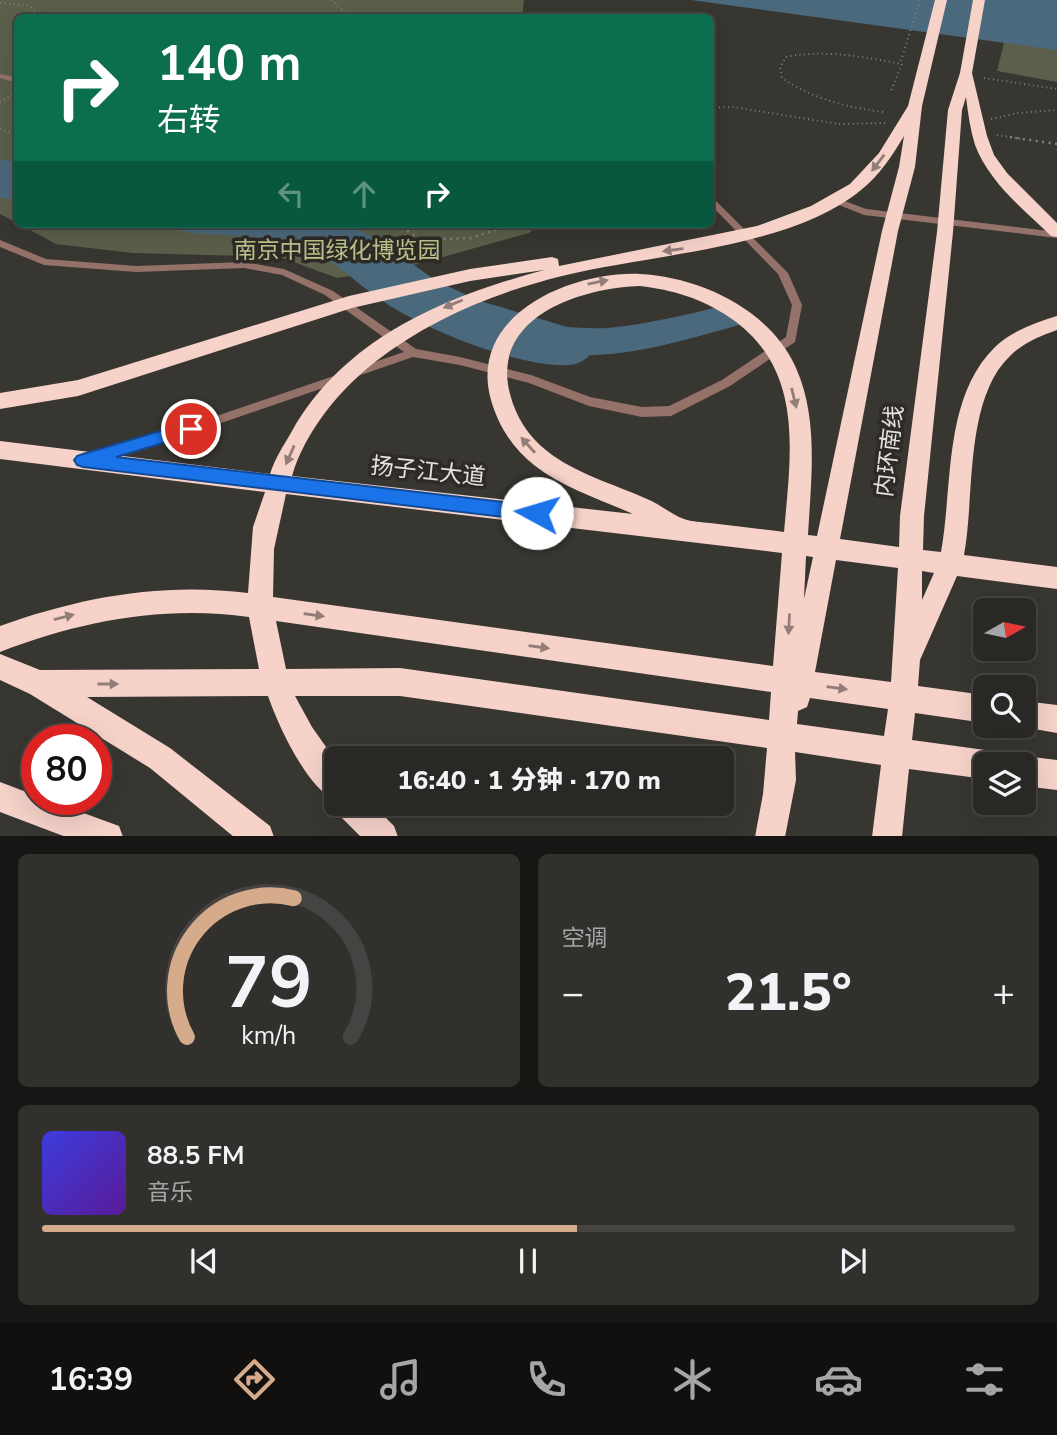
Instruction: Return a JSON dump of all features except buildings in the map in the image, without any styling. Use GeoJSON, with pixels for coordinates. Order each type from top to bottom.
{"type":"FeatureCollection","features":[{"type":"Feature","properties":{"kind":"highway"},"geometry":{"type":"LineString","coordinates":[[0,401],[78,388],[349,302],[407,288],[531,265],[620,258],[691,248],[795,220],[845,195],[869,175],[915,106],[941,0]]}},
{"type":"Feature","properties":{"kind":"highway"},"geometry":{"type":"LineString","coordinates":[[979,0],[966,73],[986,154],[1010,187],[1057,233]]}},
{"type":"Feature","properties":{"kind":"highway","name":"内环南线"},"geometry":{"type":"LineString","coordinates":[[887,836],[907,661],[912,516],[945,232],[955,110],[966,73]]}},
{"type":"Feature","properties":{"kind":"highway","name":"内环南线"},"geometry":{"type":"LineString","coordinates":[[770,836],[890,231],[907,167],[915,106]]}},
{"type":"Feature","properties":{"kind":"highway"},"geometry":{"type":"LineString","coordinates":[[324,769],[310,751],[285,707],[268,651],[262,606],[261,548],[271,498],[295,445],[323,397],[362,359],[398,333],[445,307],[499,287],[620,258]]}},
{"type":"Feature","properties":{"kind":"highway"},"geometry":{"type":"LineString","coordinates":[[680,529],[636,504],[576,482],[549,465],[527,446],[503,408],[497,379],[498,354],[508,335],[525,317],[564,292],[609,280],[663,282],[720,300],[753,326],[786,368],[800,422],[800,474],[778,793]]}},
{"type":"Feature","properties":{"kind":"highway"},"geometry":{"type":"LineString","coordinates":[[907,661],[952,555],[972,399],[986,370],[1015,340],[1032,330],[1057,323]]}},
{"type":"Feature","properties":{"kind":"highway","name":"扬子江大道"},"geometry":{"type":"LineString","coordinates":[[0,450],[680,529],[1057,578]]}},
{"type":"Feature","properties":{"kind":"highway"},"geometry":{"type":"LineString","coordinates":[[0,639],[42,622],[108,606],[169,600],[217,601],[973,707]]}},
{"type":"Feature","properties":{"kind":"highway"},"geometry":{"type":"LineString","coordinates":[[0,667],[40,684],[160,758],[259,836]]}},
{"type":"Feature","properties":{"kind":"highway"},"geometry":{"type":"LineString","coordinates":[[40,684],[400,682],[973,763]]}},
{"type":"Feature","properties":{"kind":"highway"},"geometry":{"type":"LineString","coordinates":[[1036,716],[1057,719]]}},
{"type":"Feature","properties":{"kind":"highway"},"geometry":{"type":"LineString","coordinates":[[1036,772],[1057,775]]}},
{"type":"Feature","properties":{"kind":"highway"},"geometry":{"type":"LineString","coordinates":[[0,796],[108,836]]}},
{"type":"Feature","properties":{"kind":"highway"},"geometry":{"type":"LineString","coordinates":[[362,816],[383,836]]}},
{"type":"Feature","properties":{"kind":"lane"},"geometry":{"type":"LineString","coordinates":[[837,201],[864,212],[1057,233]]}},
{"type":"Feature","properties":{"kind":"lane"},"geometry":{"type":"LineString","coordinates":[[0,243],[44,262],[136,269],[180,265],[244,265],[284,272],[329,293],[413,353],[460,361],[531,379],[589,401],[642,412],[671,411],[726,383],[791,339],[797,305],[783,273],[714,202]]}},
{"type":"Feature","properties":{"kind":"lane"},"geometry":{"type":"LineString","coordinates":[[83,460],[180,432],[413,353]]}},
{"type":"Feature","properties":{"kind":"path"},"geometry":{"type":"LineString","coordinates":[[331,0],[346,14]]}},
{"type":"Feature","properties":{"kind":"path"},"geometry":{"type":"LineString","coordinates":[[901,61],[920,0]]}},
{"type":"Feature","properties":{"kind":"path"},"geometry":{"type":"LineString","coordinates":[[0,3],[26,4],[40,14]]}},
{"type":"Feature","properties":{"kind":"path"},"geometry":{"type":"LineString","coordinates":[[883,112],[821,100],[798,91],[782,78],[780,67],[786,57],[818,52],[839,52],[902,64],[891,91]]}},
{"type":"Feature","properties":{"kind":"path"},"geometry":{"type":"LineString","coordinates":[[984,86],[984,77],[1057,89]]}},
{"type":"Feature","properties":{"kind":"path"},"geometry":{"type":"LineString","coordinates":[[714,108],[733,107],[839,124],[891,123]]}},
{"type":"Feature","properties":{"kind":"path"},"geometry":{"type":"LineString","coordinates":[[981,120],[1057,110]]}},
{"type":"Feature","properties":{"kind":"path"},"geometry":{"type":"LineString","coordinates":[[995,134],[1057,144]]}},
{"type":"Feature","properties":{"kind":"path"},"geometry":{"type":"LineString","coordinates":[[402,228],[422,240],[471,237],[500,228]]}},
{"type":"Feature","properties":{"kind":"green space"},"geometry":{"type":"Polygon","coordinates":[[[0,0],[524,0],[522,14],[14,14],[14,221],[0,214],[0,0]]]}},
{"type":"Feature","properties":{"kind":"green space"},"geometry":{"type":"Polygon","coordinates":[[[1010,34],[1057,40],[1057,82],[997,71],[1004,43],[1010,34]]]}},
{"type":"Feature","properties":{"kind":"green space","name":"南京中国绿化博览园"},"geometry":{"type":"Polygon","coordinates":[[[26,228],[535,228],[529,233],[407,267],[337,278],[280,257],[132,253],[56,244],[26,228]]]}},
{"type":"Feature","properties":{"kind":"water"},"geometry":{"type":"Polygon","coordinates":[[[691,0],[1057,0],[1057,50],[691,0]]]}},
{"type":"Feature","properties":{"kind":"water"},"geometry":{"type":"Polygon","coordinates":[[[0,160],[14,161],[14,188],[0,187],[0,160]]]}},
{"type":"Feature","properties":{"kind":"water"},"geometry":{"type":"Polygon","coordinates":[[[236,228],[356,228],[377,239],[435,280],[477,300],[574,329],[592,339],[592,353],[576,364],[550,365],[476,346],[404,314],[311,250],[268,234],[236,228]]]}},
{"type":"Feature","properties":{"kind":"waterway"},"geometry":{"type":"LineString","coordinates":[[0,189],[14,191]]}},
{"type":"Feature","properties":{"kind":"waterway"},"geometry":{"type":"LineString","coordinates":[[251,228],[281,230]]}},
{"type":"Feature","properties":{"kind":"waterway"},"geometry":{"type":"LineString","coordinates":[[540,339],[585,342],[635,337],[730,316]]}},
{"type":"Feature","properties":{"kind":"route"},"geometry":{"type":"LineString","coordinates":[[191,429],[83,460],[537,513]]}}]}
